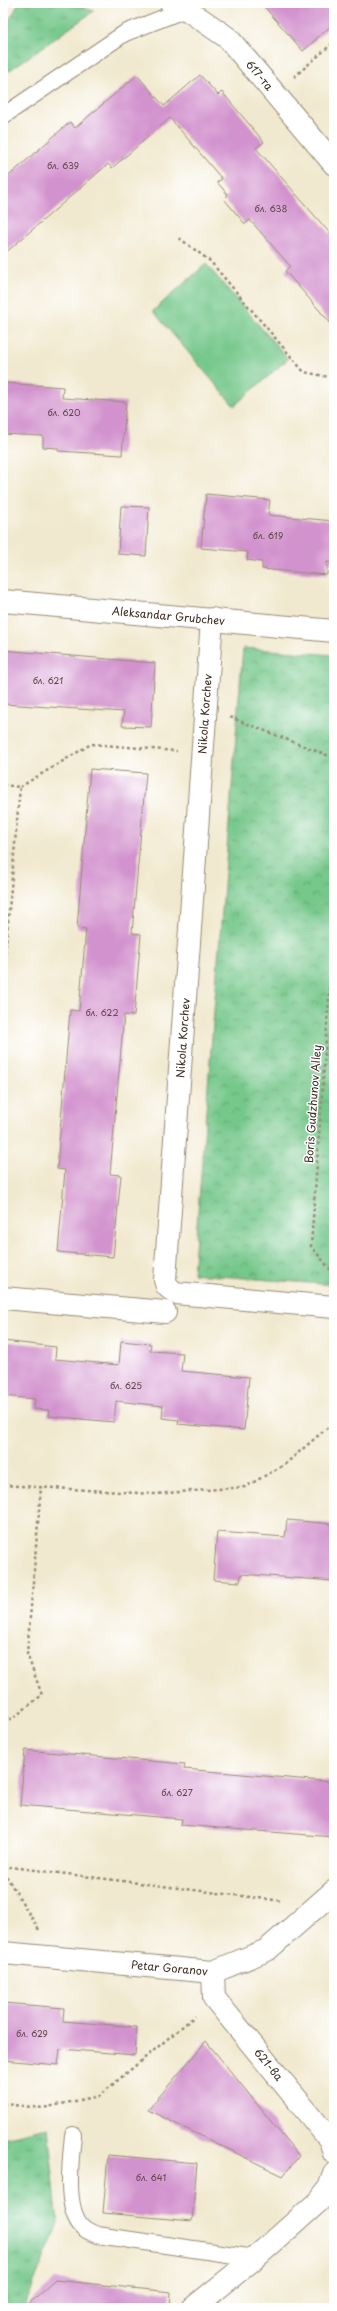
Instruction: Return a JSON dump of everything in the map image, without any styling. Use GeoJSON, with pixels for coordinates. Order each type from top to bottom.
{"type":"FeatureCollection","features":[{"type":"Feature","properties":{"kind":"street","name":"617-та"},"geometry":{"type":"LineString","coordinates":[[178,6],[228,38],[334,164]]}},
{"type":"Feature","properties":{"kind":"street","name":"Aleksandar Grubchev"},"geometry":{"type":"LineString","coordinates":[[3,601],[334,631]]}},
{"type":"Feature","properties":{"kind":"street","name":"Nikola Korchev"},"geometry":{"type":"LineString","coordinates":[[212,619],[165,1280],[167,1286],[175,1293],[334,1307]]}},
{"type":"Feature","properties":{"kind":"street"},"geometry":{"type":"LineString","coordinates":[[3,1298],[165,1312]]}},
{"type":"Feature","properties":{"kind":"street","name":"Petar Goranov"},"geometry":{"type":"LineString","coordinates":[[3,1953],[213,1972],[267,1950],[326,1898]]}},
{"type":"Feature","properties":{"kind":"street"},"geometry":{"type":"LineString","coordinates":[[213,1972],[214,1998]]}},
{"type":"Feature","properties":{"kind":"street","name":"621-ва"},"geometry":{"type":"LineString","coordinates":[[214,1998],[330,2140],[334,2153]]}},
{"type":"Feature","properties":{"kind":"street"},"geometry":{"type":"LineString","coordinates":[[193,2308],[255,2258],[319,2201],[329,2188],[334,2174]]}},
{"type":"Feature","properties":{"kind":"lane"},"geometry":{"type":"LineString","coordinates":[[3,116],[126,33],[178,6]]}},
{"type":"Feature","properties":{"kind":"lane"},"geometry":{"type":"LineString","coordinates":[[73,2135],[70,2191],[76,2217],[84,2229],[97,2235],[255,2258]]}},
{"type":"Feature","properties":{"kind":"path"},"geometry":{"type":"LineString","coordinates":[[275,93],[334,42]]}},
{"type":"Feature","properties":{"kind":"path"},"geometry":{"type":"LineString","coordinates":[[179,238],[210,261],[304,372],[334,378]]}},
{"type":"Feature","properties":{"kind":"path"},"geometry":{"type":"LineString","coordinates":[[206,707],[334,758]]}},
{"type":"Feature","properties":{"kind":"path"},"geometry":{"type":"LineString","coordinates":[[3,785],[20,787],[91,744],[203,753]]}},
{"type":"Feature","properties":{"kind":"path"},"geometry":{"type":"LineString","coordinates":[[3,978],[20,787]]}},
{"type":"Feature","properties":{"kind":"path","name":"Boris Gudzhunov Alley"},"geometry":{"type":"LineString","coordinates":[[334,927],[311,1246],[334,1274]]}},
{"type":"Feature","properties":{"kind":"path"},"geometry":{"type":"LineString","coordinates":[[3,1485],[154,1494],[245,1487],[284,1465],[334,1422]]}},
{"type":"Feature","properties":{"kind":"path"},"geometry":{"type":"LineString","coordinates":[[3,1719],[12,1719],[42,1695],[27,1654],[41,1487]]}},
{"type":"Feature","properties":{"kind":"path"},"geometry":{"type":"LineString","coordinates":[[3,1866],[326,1898]]}},
{"type":"Feature","properties":{"kind":"path"},"geometry":{"type":"LineString","coordinates":[[3,1871],[56,1958]]}},
{"type":"Feature","properties":{"kind":"path"},"geometry":{"type":"LineString","coordinates":[[3,2104],[43,2108],[99,2096],[214,1998]]}},
{"type":"Feature","properties":{"kind":"green space"},"geometry":{"type":"Polygon","coordinates":[[[19,3],[69,3],[94,11],[3,75],[3,31],[19,3]]]}},
{"type":"Feature","properties":{"kind":"green space"},"geometry":{"type":"Polygon","coordinates":[[[206,264],[288,359],[234,406],[153,311],[206,264]]]}},
{"type":"Feature","properties":{"kind":"green space"},"geometry":{"type":"Polygon","coordinates":[[[243,648],[334,655],[334,1285],[193,1274],[243,648]]]}},
{"type":"Feature","properties":{"kind":"green space"},"geometry":{"type":"Polygon","coordinates":[[[48,2128],[58,2223],[24,2308],[3,2308],[3,2138],[48,2128]]]}},
{"type":"Feature","properties":{"kind":"building"},"geometry":{"type":"Polygon","coordinates":[[[261,3],[326,3],[334,13],[334,23],[303,51],[261,3]]]}},
{"type":"Feature","properties":{"kind":"building"},"geometry":{"type":"Polygon","coordinates":[[[137,75],[164,106],[200,75],[218,95],[222,92],[264,142],[256,148],[334,238],[334,327],[285,271],[290,266],[250,220],[245,224],[224,199],[228,195],[217,182],[222,179],[170,118],[112,168],[108,164],[3,255],[3,181],[70,122],[75,128],[137,75]]]}},
{"type":"Feature","properties":{"kind":"building"},"geometry":{"type":"Polygon","coordinates":[[[3,383],[63,387],[62,398],[126,402],[122,455],[58,451],[58,448],[43,447],[43,436],[3,434],[3,383]]]}},
{"type":"Feature","properties":{"kind":"building"},"geometry":{"type":"Polygon","coordinates":[[[206,494],[270,500],[268,515],[334,521],[334,563],[327,562],[327,575],[262,569],[262,562],[247,560],[248,552],[201,548],[206,494]]]}},
{"type":"Feature","properties":{"kind":"building"},"geometry":{"type":"Polygon","coordinates":[[[121,506],[149,507],[146,556],[118,554],[121,506]]]}},
{"type":"Feature","properties":{"kind":"building"},"geometry":{"type":"Polygon","coordinates":[[[3,650],[155,663],[151,727],[122,726],[124,712],[3,704],[3,650]]]}},
{"type":"Feature","properties":{"kind":"building"},"geometry":{"type":"Polygon","coordinates":[[[90,769],[146,773],[132,933],[141,934],[134,1016],[124,1015],[110,1174],[121,1175],[113,1257],[58,1252],[65,1170],[57,1169],[70,1010],[79,1011],[86,929],[77,928],[90,769]]]}},
{"type":"Feature","properties":{"kind":"building"},"geometry":{"type":"Polygon","coordinates":[[[3,1341],[56,1347],[55,1359],[119,1365],[121,1341],[151,1344],[150,1351],[183,1353],[181,1371],[249,1377],[244,1430],[178,1424],[179,1420],[162,1418],[163,1406],[116,1401],[114,1422],[48,1416],[49,1410],[34,1409],[35,1399],[3,1396],[3,1341]]]}},
{"type":"Feature","properties":{"kind":"building"},"geometry":{"type":"Polygon","coordinates":[[[287,1520],[334,1524],[334,1581],[241,1574],[240,1582],[213,1580],[217,1532],[285,1537],[287,1520]]]}},
{"type":"Feature","properties":{"kind":"building"},"geometry":{"type":"Polygon","coordinates":[[[25,1750],[185,1764],[184,1769],[334,1782],[334,1837],[181,1825],[182,1819],[20,1805],[25,1750]]]}},
{"type":"Feature","properties":{"kind":"building"},"geometry":{"type":"Polygon","coordinates":[[[3,2003],[64,2008],[63,2021],[137,2027],[135,2055],[60,2049],[58,2065],[3,2060],[3,2003]]]}},
{"type":"Feature","properties":{"kind":"building"},"geometry":{"type":"Polygon","coordinates":[[[206,2041],[299,2156],[283,2176],[148,2110],[206,2041]]]}},
{"type":"Feature","properties":{"kind":"building"},"geometry":{"type":"Polygon","coordinates":[[[108,2155],[197,2163],[192,2221],[103,2213],[108,2155]]]}},
{"type":"Feature","properties":{"kind":"building"},"geometry":{"type":"Polygon","coordinates":[[[55,2280],[171,2292],[170,2308],[24,2308],[55,2280]]]}}]}
